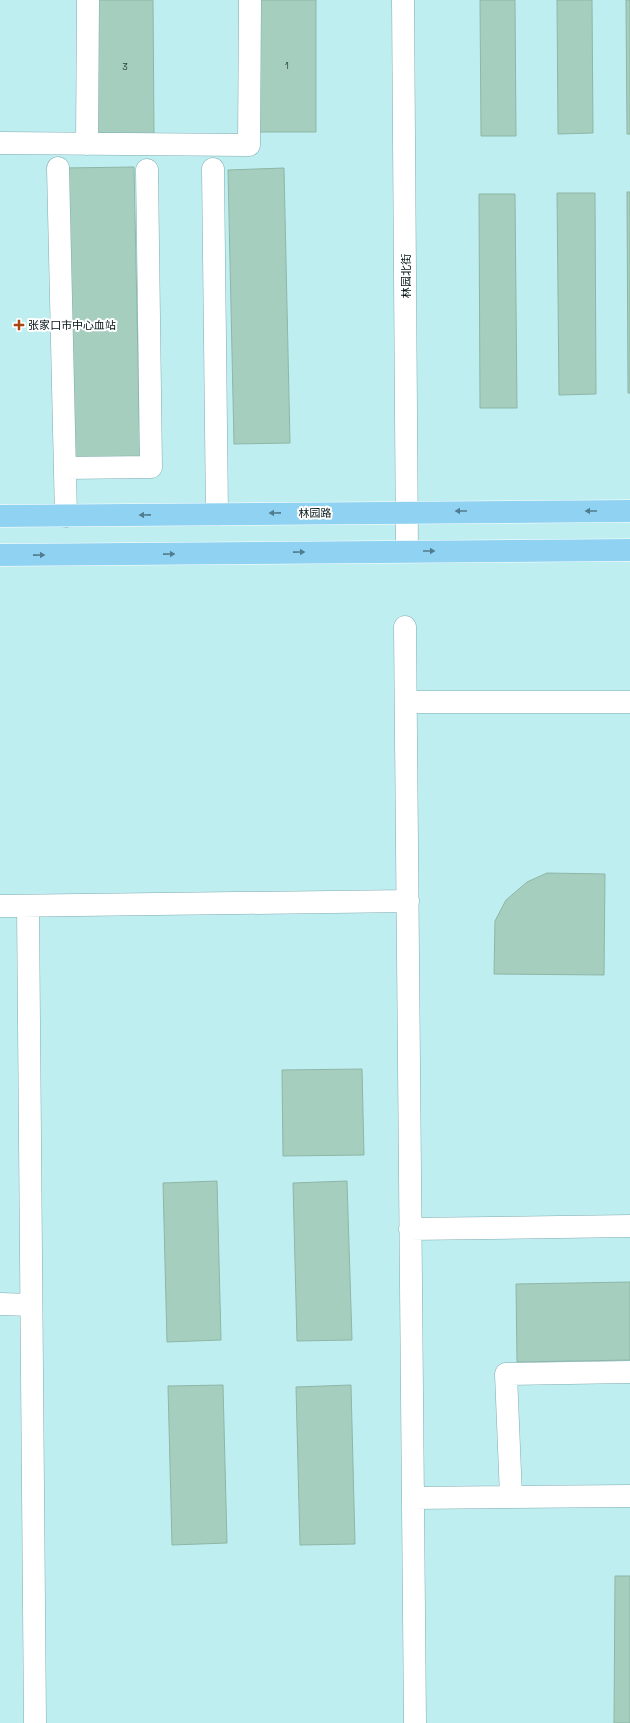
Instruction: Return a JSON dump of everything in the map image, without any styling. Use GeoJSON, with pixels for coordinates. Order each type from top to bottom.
{"type":"FeatureCollection","features":[{"type":"Feature","properties":{"kind":"main road","name":"林园路"},"geometry":{"type":"LineString","coordinates":[[0,516],[630,511]]}},
{"type":"Feature","properties":{"kind":"main road"},"geometry":{"type":"LineString","coordinates":[[0,555],[630,550]]}},
{"type":"Feature","properties":{"kind":"street"},"geometry":{"type":"LineString","coordinates":[[87,144],[88,0]]}},
{"type":"Feature","properties":{"kind":"street"},"geometry":{"type":"LineString","coordinates":[[0,143],[249,145],[250,0]]}},
{"type":"Feature","properties":{"kind":"street","name":"林园北街"},"geometry":{"type":"LineString","coordinates":[[403,0],[407,551]]}},
{"type":"Feature","properties":{"kind":"street"},"geometry":{"type":"LineString","coordinates":[[58,168],[66,516]]}},
{"type":"Feature","properties":{"kind":"street"},"geometry":{"type":"LineString","coordinates":[[214,169],[217,514]]}},
{"type":"Feature","properties":{"kind":"street"},"geometry":{"type":"LineString","coordinates":[[65,468],[151,467],[147,170]]}},
{"type":"Feature","properties":{"kind":"street"},"geometry":{"type":"LineString","coordinates":[[405,628],[415,1723]]}},
{"type":"Feature","properties":{"kind":"street"},"geometry":{"type":"LineString","coordinates":[[406,702],[630,702]]}},
{"type":"Feature","properties":{"kind":"street"},"geometry":{"type":"LineString","coordinates":[[0,906],[408,901]]}},
{"type":"Feature","properties":{"kind":"street"},"geometry":{"type":"LineString","coordinates":[[28,906],[35,1723]]}},
{"type":"Feature","properties":{"kind":"street"},"geometry":{"type":"LineString","coordinates":[[410,1229],[630,1226]]}},
{"type":"Feature","properties":{"kind":"street"},"geometry":{"type":"LineString","coordinates":[[0,1304],[31,1305]]}},
{"type":"Feature","properties":{"kind":"street"},"geometry":{"type":"LineString","coordinates":[[511,1497],[506,1374],[630,1372]]}},
{"type":"Feature","properties":{"kind":"street"},"geometry":{"type":"LineString","coordinates":[[413,1498],[630,1496]]}},
{"type":"Feature","properties":{"kind":"building"},"geometry":{"type":"Polygon","coordinates":[[[95,0],[153,0],[154,134],[96,135],[95,0]]]}},
{"type":"Feature","properties":{"kind":"building"},"geometry":{"type":"Polygon","coordinates":[[[258,0],[316,0],[316,132],[258,132],[258,0]]]}},
{"type":"Feature","properties":{"kind":"building"},"geometry":{"type":"Polygon","coordinates":[[[480,0],[515,0],[516,136],[481,136],[480,0]]]}},
{"type":"Feature","properties":{"kind":"building"},"geometry":{"type":"Polygon","coordinates":[[[557,0],[592,0],[593,133],[558,134],[557,0]]]}},
{"type":"Feature","properties":{"kind":"building"},"geometry":{"type":"Polygon","coordinates":[[[626,0],[630,0],[630,134],[627,134],[626,0]]]}},
{"type":"Feature","properties":{"kind":"building"},"geometry":{"type":"Polygon","coordinates":[[[134,167],[140,458],[69,459],[64,168],[134,167]]]}},
{"type":"Feature","properties":{"kind":"building"},"geometry":{"type":"Polygon","coordinates":[[[284,168],[290,443],[234,444],[228,170],[284,168]]]}},
{"type":"Feature","properties":{"kind":"building"},"geometry":{"type":"Polygon","coordinates":[[[627,192],[630,192],[630,393],[628,393],[627,192]]]}},
{"type":"Feature","properties":{"kind":"building"},"geometry":{"type":"Polygon","coordinates":[[[557,193],[595,193],[596,394],[559,395],[557,193]]]}},
{"type":"Feature","properties":{"kind":"building"},"geometry":{"type":"Polygon","coordinates":[[[479,194],[515,194],[517,408],[480,408],[479,194]]]}},
{"type":"Feature","properties":{"kind":"building"},"geometry":{"type":"Polygon","coordinates":[[[547,873],[605,874],[604,975],[494,974],[495,921],[506,900],[527,882],[547,873]]]}},
{"type":"Feature","properties":{"kind":"building"},"geometry":{"type":"Polygon","coordinates":[[[362,1069],[364,1155],[283,1156],[282,1070],[362,1069]]]}},
{"type":"Feature","properties":{"kind":"building"},"geometry":{"type":"Polygon","coordinates":[[[217,1181],[221,1340],[167,1342],[163,1183],[217,1181]]]}},
{"type":"Feature","properties":{"kind":"building"},"geometry":{"type":"Polygon","coordinates":[[[347,1181],[352,1340],[297,1341],[293,1183],[347,1181]]]}},
{"type":"Feature","properties":{"kind":"building"},"geometry":{"type":"Polygon","coordinates":[[[630,1282],[630,1360],[517,1362],[516,1284],[630,1282]]]}},
{"type":"Feature","properties":{"kind":"building"},"geometry":{"type":"Polygon","coordinates":[[[223,1385],[227,1543],[172,1545],[168,1386],[223,1385]]]}},
{"type":"Feature","properties":{"kind":"building"},"geometry":{"type":"Polygon","coordinates":[[[351,1385],[355,1544],[300,1545],[296,1387],[351,1385]]]}},
{"type":"Feature","properties":{"kind":"building"},"geometry":{"type":"Polygon","coordinates":[[[615,1576],[630,1576],[630,1723],[614,1723],[615,1576]]]}},
{"type":"Feature","properties":{"kind":"place","name":"张家口市中心血站"},"geometry":{"type":"Point","coordinates":[19,325]}}]}
